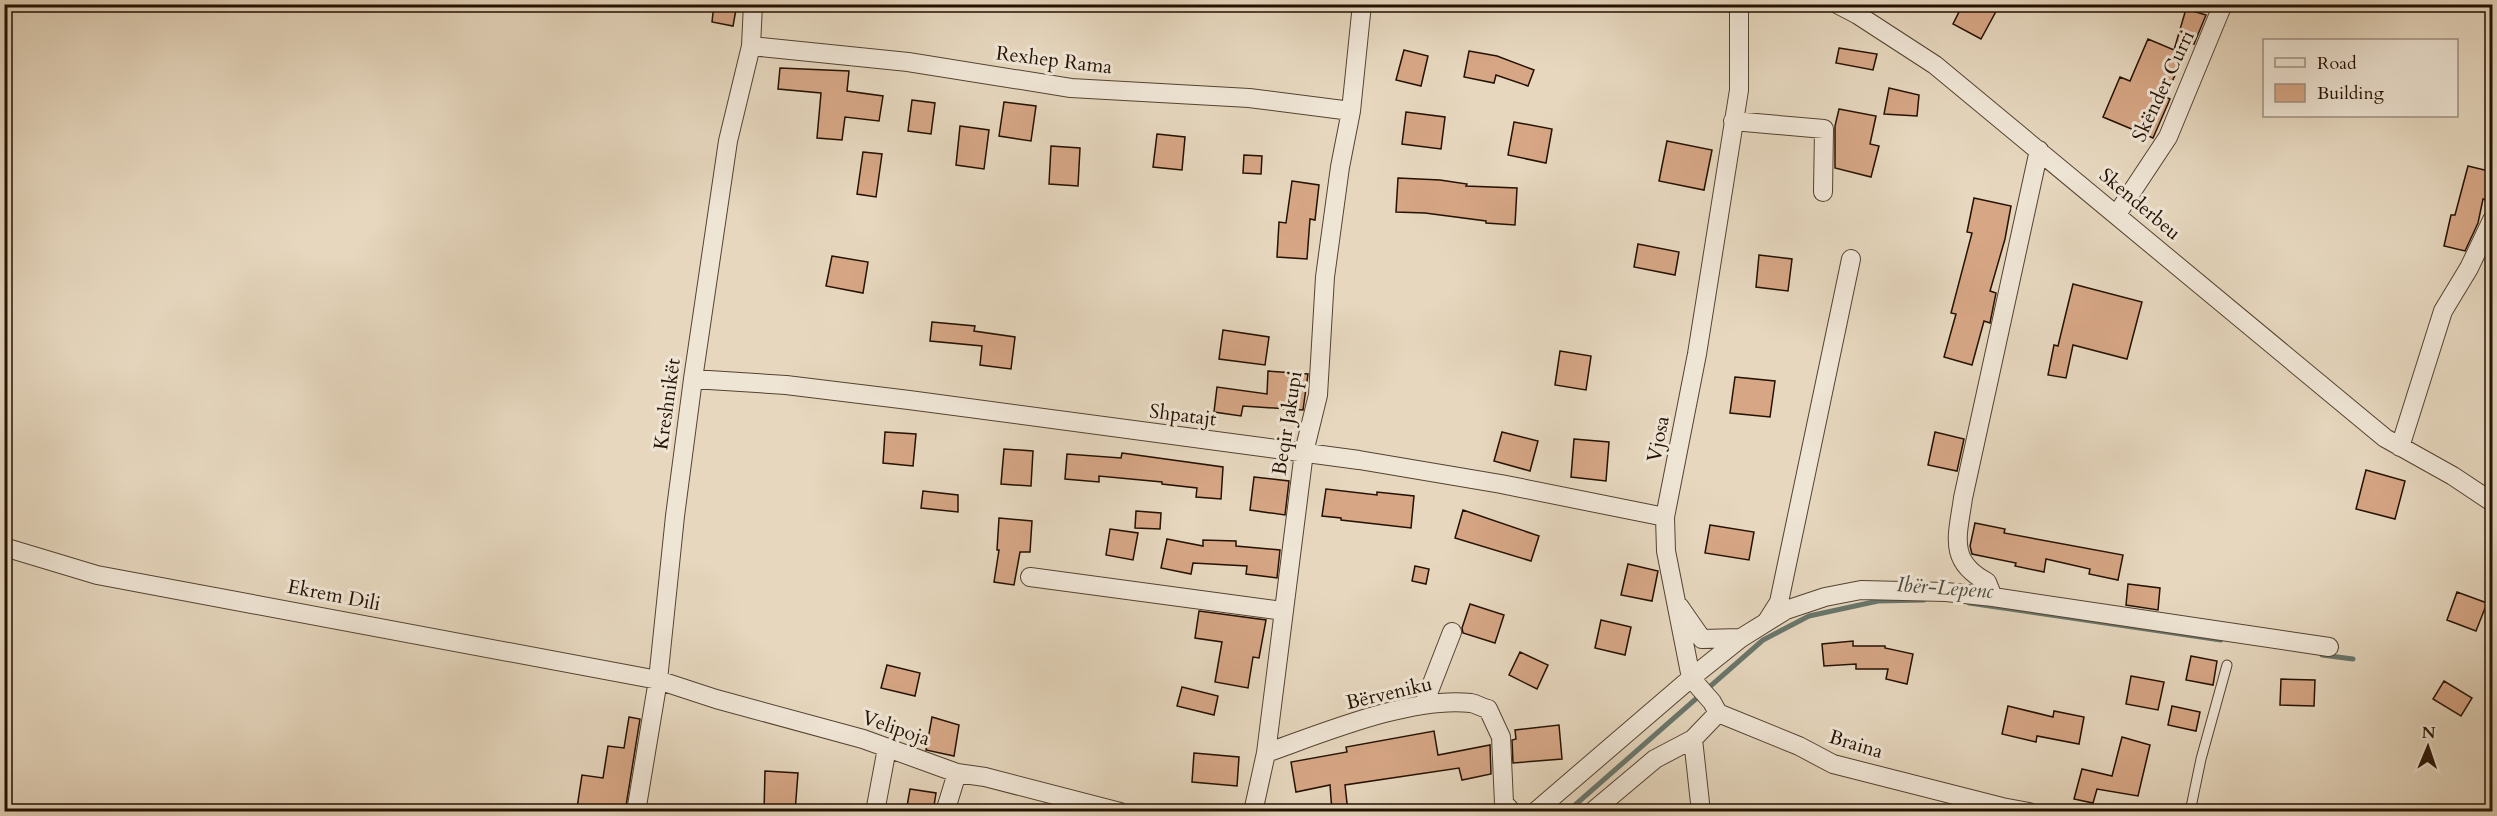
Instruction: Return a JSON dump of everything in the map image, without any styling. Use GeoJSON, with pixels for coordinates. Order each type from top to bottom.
{"type":"FeatureCollection","features":[{"type":"Feature","properties":{"kind":"street","name":"Kreshnikët"},"geometry":{"type":"LineString","coordinates":[[636,812],[658,680],[675,516],[693,379],[728,141],[752,46],[753,4]]}},
{"type":"Feature","properties":{"kind":"street","name":"Beqir Jakupi"},"geometry":{"type":"LineString","coordinates":[[1253,812],[1266,753],[1304,452],[1318,395],[1325,277],[1340,167],[1351,111],[1362,4]]}},
{"type":"Feature","properties":{"kind":"street","name":"Vjosa"},"geometry":{"type":"LineString","coordinates":[[1691,678],[1666,551],[1665,517],[1699,342],[1739,90],[1739,4]]}},
{"type":"Feature","properties":{"kind":"street","name":"Skenderbeu"},"geometry":{"type":"LineString","coordinates":[[1837,4],[1935,65],[2392,442],[2453,476],[2493,502]]}},
{"type":"Feature","properties":{"kind":"street","name":"Skënder Curri"},"geometry":{"type":"LineString","coordinates":[[2117,214],[2168,137],[2223,4]]}},
{"type":"Feature","properties":{"kind":"street","name":"Rexhep Rama"},"geometry":{"type":"LineString","coordinates":[[752,46],[908,62],[1071,88],[1249,98],[1351,111]]}},
{"type":"Feature","properties":{"kind":"street"},"geometry":{"type":"LineString","coordinates":[[1733,121],[1824,129],[1823,192]]}},
{"type":"Feature","properties":{"kind":"street"},"geometry":{"type":"LineString","coordinates":[[1993,597],[1987,582],[1978,577],[1956,548],[1963,498],[2039,150]]}},
{"type":"Feature","properties":{"kind":"street"},"geometry":{"type":"LineString","coordinates":[[2392,442],[2443,310],[2469,268],[2493,220]]}},
{"type":"Feature","properties":{"kind":"street"},"geometry":{"type":"LineString","coordinates":[[1766,622],[1779,602],[1851,259]]}},
{"type":"Feature","properties":{"kind":"street","name":"Shpatajt"},"geometry":{"type":"LineString","coordinates":[[693,379],[786,385],[1304,452],[1501,484],[1665,517]]}},
{"type":"Feature","properties":{"kind":"street","name":"Ekrem Dili"},"geometry":{"type":"LineString","coordinates":[[4,547],[97,575],[658,680]]}},
{"type":"Feature","properties":{"kind":"street"},"geometry":{"type":"LineString","coordinates":[[1030,577],[1283,611]]}},
{"type":"Feature","properties":{"kind":"street"},"geometry":{"type":"LineString","coordinates":[[1535,812],[1741,638],[1786,610],[1825,597],[1861,590],[1946,592],[2329,647]]}},
{"type":"Feature","properties":{"kind":"street"},"geometry":{"type":"LineString","coordinates":[[1675,600],[1702,639],[1741,638]]}},
{"type":"Feature","properties":{"kind":"street"},"geometry":{"type":"LineString","coordinates":[[1424,704],[1452,632]]}},
{"type":"Feature","properties":{"kind":"street","name":"Braina"},"geometry":{"type":"LineString","coordinates":[[1691,678],[1715,708],[1833,764],[2029,812]]}},
{"type":"Feature","properties":{"kind":"street","name":"Velipoja"},"geometry":{"type":"LineString","coordinates":[[658,680],[887,748],[957,773],[985,777],[1111,810]]}},
{"type":"Feature","properties":{"kind":"street","name":"Bërveniku"},"geometry":{"type":"LineString","coordinates":[[1266,753],[1354,722],[1432,702],[1475,703],[1488,709],[1501,737],[1504,802],[1512,812]]}},
{"type":"Feature","properties":{"kind":"street"},"geometry":{"type":"LineString","coordinates":[[1592,812],[1655,759],[1693,739],[1715,708]]}},
{"type":"Feature","properties":{"kind":"street"},"geometry":{"type":"LineString","coordinates":[[1693,739],[1701,812]]}},
{"type":"Feature","properties":{"kind":"street"},"geometry":{"type":"LineString","coordinates":[[875,812],[887,748]]}},
{"type":"Feature","properties":{"kind":"street"},"geometry":{"type":"LineString","coordinates":[[945,812],[957,773]]}},
{"type":"Feature","properties":{"kind":"lane"},"geometry":{"type":"LineString","coordinates":[[2190,812],[2201,759],[2228,665]]}},
{"type":"Feature","properties":{"kind":"building"},"geometry":{"type":"Polygon","coordinates":[[[714,4],[737,4],[733,26],[712,22],[714,4]]]}},
{"type":"Feature","properties":{"kind":"building"},"geometry":{"type":"Polygon","coordinates":[[[1963,4],[2000,4],[1981,39],[1953,24],[1963,4]]]}},
{"type":"Feature","properties":{"kind":"building"},"geometry":{"type":"Polygon","coordinates":[[[2186,9],[2206,15],[2194,44],[2190,43],[2165,97],[2170,99],[2153,138],[2103,117],[2120,77],[2130,81],[2148,39],[2174,50],[2186,9]]]}},
{"type":"Feature","properties":{"kind":"building"},"geometry":{"type":"Polygon","coordinates":[[[1839,48],[1877,54],[1873,70],[1836,63],[1839,48]]]}},
{"type":"Feature","properties":{"kind":"building"},"geometry":{"type":"Polygon","coordinates":[[[1404,50],[1428,56],[1421,86],[1396,80],[1404,50]]]}},
{"type":"Feature","properties":{"kind":"building"},"geometry":{"type":"Polygon","coordinates":[[[1469,51],[1497,56],[1534,70],[1528,86],[1496,75],[1494,83],[1464,77],[1469,51]]]}},
{"type":"Feature","properties":{"kind":"building"},"geometry":{"type":"Polygon","coordinates":[[[780,68],[849,71],[847,91],[883,96],[879,121],[845,117],[842,140],[817,138],[821,93],[778,89],[780,68]]]}},
{"type":"Feature","properties":{"kind":"building"},"geometry":{"type":"Polygon","coordinates":[[[1889,88],[1919,95],[1917,116],[1884,114],[1889,88]]]}},
{"type":"Feature","properties":{"kind":"building"},"geometry":{"type":"Polygon","coordinates":[[[912,100],[935,103],[931,134],[908,131],[912,100]]]}},
{"type":"Feature","properties":{"kind":"building"},"geometry":{"type":"Polygon","coordinates":[[[1004,102],[1036,106],[1031,141],[999,136],[1004,102]]]}},
{"type":"Feature","properties":{"kind":"building"},"geometry":{"type":"Polygon","coordinates":[[[1839,109],[1876,116],[1870,144],[1879,146],[1871,177],[1835,168],[1835,126],[1839,109]]]}},
{"type":"Feature","properties":{"kind":"building"},"geometry":{"type":"Polygon","coordinates":[[[1406,112],[1445,117],[1441,149],[1402,144],[1406,112]]]}},
{"type":"Feature","properties":{"kind":"building"},"geometry":{"type":"Polygon","coordinates":[[[1514,122],[1552,129],[1546,163],[1508,155],[1514,122]]]}},
{"type":"Feature","properties":{"kind":"building"},"geometry":{"type":"Polygon","coordinates":[[[960,126],[989,130],[984,169],[956,165],[960,126]]]}},
{"type":"Feature","properties":{"kind":"building"},"geometry":{"type":"Polygon","coordinates":[[[1157,134],[1185,137],[1182,170],[1153,167],[1157,134]]]}},
{"type":"Feature","properties":{"kind":"building"},"geometry":{"type":"Polygon","coordinates":[[[1667,141],[1712,150],[1704,190],[1659,181],[1667,141]]]}},
{"type":"Feature","properties":{"kind":"building"},"geometry":{"type":"Polygon","coordinates":[[[1051,146],[1080,148],[1078,186],[1049,184],[1051,146]]]}},
{"type":"Feature","properties":{"kind":"building"},"geometry":{"type":"Polygon","coordinates":[[[863,152],[882,154],[876,197],[857,194],[863,152]]]}},
{"type":"Feature","properties":{"kind":"building"},"geometry":{"type":"Polygon","coordinates":[[[1244,155],[1262,156],[1261,174],[1243,173],[1244,155]]]}},
{"type":"Feature","properties":{"kind":"building"},"geometry":{"type":"Polygon","coordinates":[[[2468,166],[2493,172],[2493,202],[2483,199],[2478,223],[2465,251],[2444,246],[2451,215],[2455,215],[2468,166]]]}},
{"type":"Feature","properties":{"kind":"building"},"geometry":{"type":"Polygon","coordinates":[[[1398,178],[1440,180],[1467,184],[1466,186],[1517,188],[1515,225],[1486,223],[1486,221],[1425,213],[1396,212],[1398,178]]]}},
{"type":"Feature","properties":{"kind":"building"},"geometry":{"type":"Polygon","coordinates":[[[1292,181],[1319,185],[1315,220],[1310,219],[1307,259],[1277,257],[1279,222],[1286,223],[1292,181]]]}},
{"type":"Feature","properties":{"kind":"building"},"geometry":{"type":"Polygon","coordinates":[[[1974,198],[2011,206],[2005,239],[1990,291],[1996,293],[1990,323],[1984,321],[1972,365],[1944,357],[1956,314],[1951,313],[1972,233],[1967,232],[1974,198]]]}},
{"type":"Feature","properties":{"kind":"building"},"geometry":{"type":"Polygon","coordinates":[[[1638,244],[1679,252],[1675,275],[1634,267],[1638,244]]]}},
{"type":"Feature","properties":{"kind":"building"},"geometry":{"type":"Polygon","coordinates":[[[1759,255],[1792,259],[1788,291],[1756,287],[1759,255]]]}},
{"type":"Feature","properties":{"kind":"building"},"geometry":{"type":"Polygon","coordinates":[[[832,256],[868,262],[863,293],[826,286],[832,256]]]}},
{"type":"Feature","properties":{"kind":"building"},"geometry":{"type":"Polygon","coordinates":[[[2073,284],[2142,302],[2127,359],[2073,345],[2066,378],[2048,375],[2054,345],[2058,346],[2073,284]]]}},
{"type":"Feature","properties":{"kind":"building"},"geometry":{"type":"Polygon","coordinates":[[[932,322],[975,326],[974,331],[1015,337],[1011,369],[980,365],[982,346],[930,341],[932,322]]]}},
{"type":"Feature","properties":{"kind":"building"},"geometry":{"type":"Polygon","coordinates":[[[1223,330],[1269,337],[1265,365],[1219,359],[1223,330]]]}},
{"type":"Feature","properties":{"kind":"building"},"geometry":{"type":"Polygon","coordinates":[[[1560,351],[1591,356],[1586,390],[1555,385],[1560,351]]]}},
{"type":"Feature","properties":{"kind":"building"},"geometry":{"type":"Polygon","coordinates":[[[1268,371],[1308,374],[1303,410],[1243,406],[1241,416],[1214,412],[1217,387],[1267,394],[1268,371]]]}},
{"type":"Feature","properties":{"kind":"building"},"geometry":{"type":"Polygon","coordinates":[[[1735,377],[1775,381],[1770,417],[1730,413],[1735,377]]]}},
{"type":"Feature","properties":{"kind":"building"},"geometry":{"type":"Polygon","coordinates":[[[885,432],[916,434],[913,466],[883,463],[885,432]]]}},
{"type":"Feature","properties":{"kind":"building"},"geometry":{"type":"Polygon","coordinates":[[[1502,432],[1538,441],[1530,471],[1494,461],[1502,432]]]}},
{"type":"Feature","properties":{"kind":"building"},"geometry":{"type":"Polygon","coordinates":[[[1935,432],[1964,439],[1957,471],[1928,465],[1935,432]]]}},
{"type":"Feature","properties":{"kind":"building"},"geometry":{"type":"Polygon","coordinates":[[[1574,439],[1609,442],[1606,481],[1571,477],[1574,439]]]}},
{"type":"Feature","properties":{"kind":"building"},"geometry":{"type":"Polygon","coordinates":[[[1004,449],[1033,451],[1031,486],[1001,484],[1004,449]]]}},
{"type":"Feature","properties":{"kind":"building"},"geometry":{"type":"Polygon","coordinates":[[[1122,453],[1223,467],[1221,499],[1196,497],[1197,488],[1162,484],[1162,482],[1099,476],[1099,482],[1065,479],[1067,454],[1121,458],[1122,453]]]}},
{"type":"Feature","properties":{"kind":"building"},"geometry":{"type":"Polygon","coordinates":[[[2366,470],[2405,481],[2395,519],[2356,509],[2366,470]]]}},
{"type":"Feature","properties":{"kind":"building"},"geometry":{"type":"Polygon","coordinates":[[[1254,477],[1289,481],[1285,515],[1250,510],[1254,477]]]}},
{"type":"Feature","properties":{"kind":"building"},"geometry":{"type":"Polygon","coordinates":[[[1326,489],[1377,495],[1377,492],[1414,496],[1411,528],[1322,516],[1326,489]]]}},
{"type":"Feature","properties":{"kind":"building"},"geometry":{"type":"Polygon","coordinates":[[[923,491],[958,495],[958,512],[921,508],[923,491]]]}},
{"type":"Feature","properties":{"kind":"building"},"geometry":{"type":"Polygon","coordinates":[[[1463,510],[1539,536],[1531,561],[1455,538],[1463,510]]]}},
{"type":"Feature","properties":{"kind":"building"},"geometry":{"type":"Polygon","coordinates":[[[1136,511],[1161,513],[1160,529],[1135,528],[1136,511]]]}},
{"type":"Feature","properties":{"kind":"building"},"geometry":{"type":"Polygon","coordinates":[[[999,518],[1032,521],[1030,552],[1020,552],[1014,585],[994,582],[999,550],[997,550],[999,518]]]}},
{"type":"Feature","properties":{"kind":"building"},"geometry":{"type":"Polygon","coordinates":[[[1975,523],[2005,529],[2004,533],[2123,555],[2118,580],[2089,574],[2090,569],[2046,559],[2044,572],[2015,566],[2016,563],[1972,554],[1970,546],[1975,523]]]}},
{"type":"Feature","properties":{"kind":"building"},"geometry":{"type":"Polygon","coordinates":[[[1710,525],[1754,532],[1749,560],[1705,553],[1710,525]]]}},
{"type":"Feature","properties":{"kind":"building"},"geometry":{"type":"Polygon","coordinates":[[[1110,529],[1138,533],[1133,560],[1106,555],[1110,529]]]}},
{"type":"Feature","properties":{"kind":"building"},"geometry":{"type":"Polygon","coordinates":[[[1167,539],[1203,546],[1203,540],[1236,541],[1236,546],[1280,550],[1277,578],[1246,574],[1247,566],[1193,563],[1191,574],[1161,568],[1167,539]]]}},
{"type":"Feature","properties":{"kind":"building"},"geometry":{"type":"Polygon","coordinates":[[[1628,564],[1658,571],[1652,601],[1621,595],[1628,564]]]}},
{"type":"Feature","properties":{"kind":"building"},"geometry":{"type":"Polygon","coordinates":[[[1415,566],[1429,569],[1426,584],[1412,581],[1415,566]]]}},
{"type":"Feature","properties":{"kind":"building"},"geometry":{"type":"Polygon","coordinates":[[[2128,584],[2160,588],[2158,610],[2126,605],[2128,584]]]}},
{"type":"Feature","properties":{"kind":"building"},"geometry":{"type":"Polygon","coordinates":[[[2457,592],[2487,603],[2476,631],[2447,620],[2457,592]]]}},
{"type":"Feature","properties":{"kind":"building"},"geometry":{"type":"Polygon","coordinates":[[[1470,604],[1504,615],[1495,643],[1463,633],[1462,628],[1470,604]]]}},
{"type":"Feature","properties":{"kind":"building"},"geometry":{"type":"Polygon","coordinates":[[[1199,611],[1266,620],[1259,658],[1253,657],[1248,688],[1215,682],[1222,642],[1195,638],[1199,611]]]}},
{"type":"Feature","properties":{"kind":"building"},"geometry":{"type":"Polygon","coordinates":[[[1601,620],[1631,627],[1625,655],[1595,648],[1601,620]]]}},
{"type":"Feature","properties":{"kind":"building"},"geometry":{"type":"Polygon","coordinates":[[[1853,641],[1853,646],[1885,646],[1885,648],[1913,654],[1907,684],[1886,679],[1888,669],[1856,669],[1856,664],[1824,666],[1822,644],[1853,641]]]}},
{"type":"Feature","properties":{"kind":"building"},"geometry":{"type":"Polygon","coordinates":[[[1520,652],[1548,665],[1537,689],[1509,675],[1520,652]]]}},
{"type":"Feature","properties":{"kind":"building"},"geometry":{"type":"Polygon","coordinates":[[[2191,656],[2217,661],[2213,685],[2186,680],[2191,656]]]}},
{"type":"Feature","properties":{"kind":"building"},"geometry":{"type":"Polygon","coordinates":[[[887,665],[920,673],[915,696],[881,688],[887,665]]]}},
{"type":"Feature","properties":{"kind":"building"},"geometry":{"type":"Polygon","coordinates":[[[2131,676],[2164,682],[2158,710],[2126,704],[2131,676]]]}},
{"type":"Feature","properties":{"kind":"building"},"geometry":{"type":"Polygon","coordinates":[[[2281,679],[2315,680],[2314,706],[2280,705],[2281,679]]]}},
{"type":"Feature","properties":{"kind":"building"},"geometry":{"type":"Polygon","coordinates":[[[2444,681],[2472,698],[2461,716],[2433,699],[2444,681]]]}},
{"type":"Feature","properties":{"kind":"building"},"geometry":{"type":"Polygon","coordinates":[[[1182,687],[1218,696],[1214,715],[1177,706],[1182,687]]]}},
{"type":"Feature","properties":{"kind":"building"},"geometry":{"type":"Polygon","coordinates":[[[2008,706],[2053,717],[2054,711],[2084,717],[2079,744],[2037,736],[2036,742],[2002,734],[2008,706]]]}},
{"type":"Feature","properties":{"kind":"building"},"geometry":{"type":"Polygon","coordinates":[[[2172,706],[2200,712],[2196,731],[2168,725],[2172,706]]]}},
{"type":"Feature","properties":{"kind":"building"},"geometry":{"type":"Polygon","coordinates":[[[629,717],[640,719],[625,812],[599,812],[577,808],[582,775],[603,778],[608,746],[624,748],[629,717]]]}},
{"type":"Feature","properties":{"kind":"building"},"geometry":{"type":"Polygon","coordinates":[[[932,717],[959,725],[954,756],[926,750],[932,717]]]}},
{"type":"Feature","properties":{"kind":"building"},"geometry":{"type":"Polygon","coordinates":[[[1559,725],[1562,759],[1513,763],[1512,740],[1516,739],[1515,730],[1559,725]]]}},
{"type":"Feature","properties":{"kind":"building"},"geometry":{"type":"Polygon","coordinates":[[[1434,731],[1438,755],[1490,745],[1491,774],[1462,780],[1459,768],[1345,785],[1348,812],[1332,812],[1330,785],[1296,792],[1291,762],[1347,752],[1346,747],[1434,731]]]}},
{"type":"Feature","properties":{"kind":"building"},"geometry":{"type":"Polygon","coordinates":[[[2122,737],[2150,745],[2138,796],[2097,789],[2093,803],[2074,799],[2082,769],[2112,776],[2122,737]]]}},
{"type":"Feature","properties":{"kind":"building"},"geometry":{"type":"Polygon","coordinates":[[[1194,753],[1239,757],[1237,786],[1192,782],[1194,753]]]}},
{"type":"Feature","properties":{"kind":"building"},"geometry":{"type":"Polygon","coordinates":[[[765,771],[798,773],[795,812],[764,812],[765,771]]]}},
{"type":"Feature","properties":{"kind":"building"},"geometry":{"type":"Polygon","coordinates":[[[910,789],[936,793],[933,812],[906,812],[910,789]]]}},
{"type":"Feature","properties":{"kind":"waterway","name":"Ibër-Lepenc"},"geometry":{"type":"LineString","coordinates":[[1567,812],[1763,640],[1809,616],[1878,601],[1924,600]]}},
{"type":"Feature","properties":{"kind":"waterway","name":"Ibër-Lepenc"},"geometry":{"type":"LineString","coordinates":[[1969,603],[2221,640]]}},
{"type":"Feature","properties":{"kind":"waterway","name":"Ibër-Lepenc"},"geometry":{"type":"LineString","coordinates":[[2322,655],[2353,659]]}}]}
